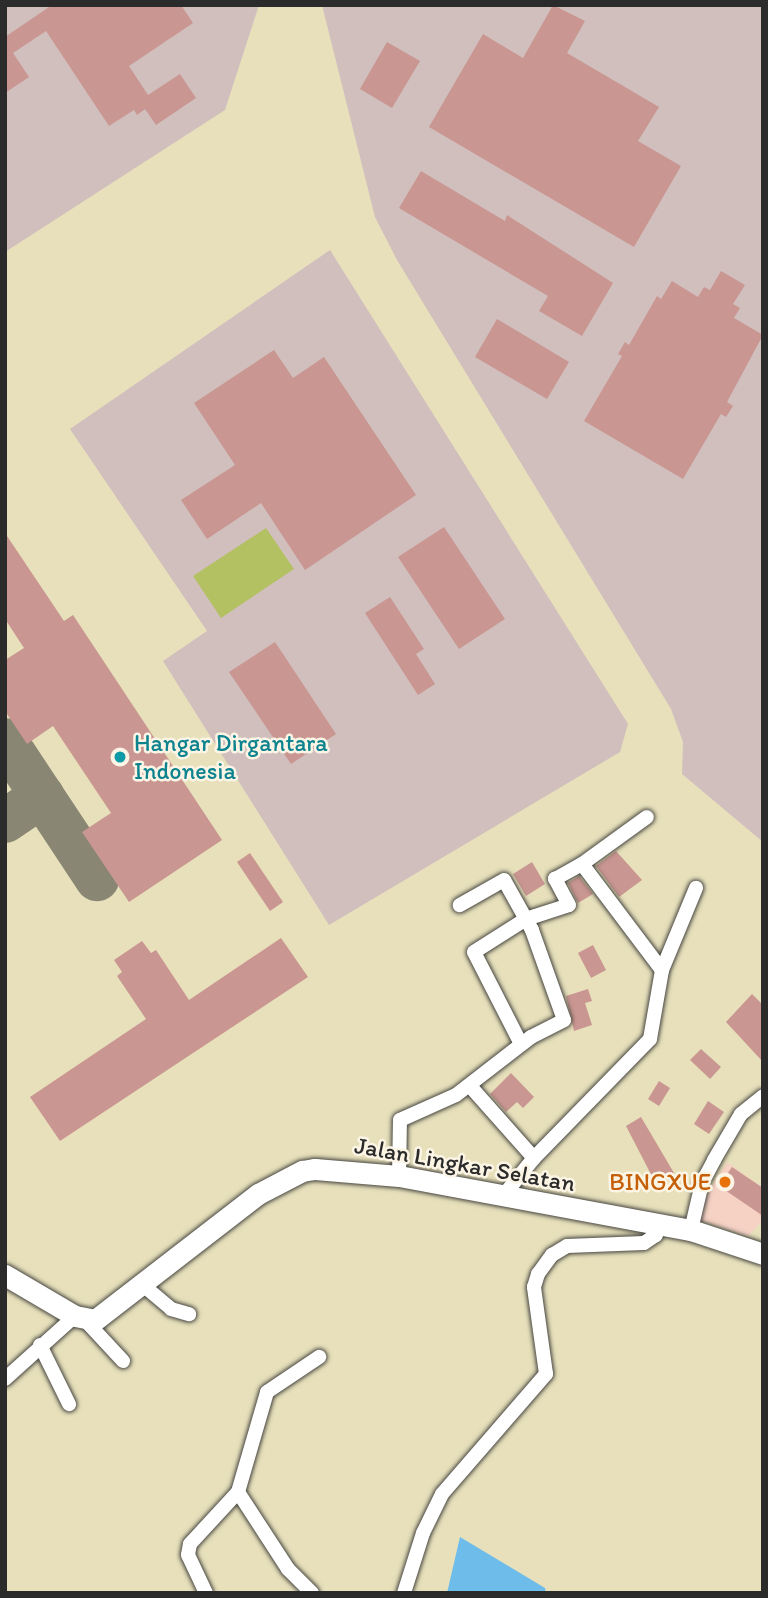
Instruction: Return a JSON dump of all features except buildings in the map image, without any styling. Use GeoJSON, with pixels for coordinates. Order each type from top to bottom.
{"type":"FeatureCollection","features":[{"type":"Feature","properties":{"kind":"main road","name":"Jalan Lingkar Selatan"},"geometry":{"type":"LineString","coordinates":[[80,1318],[104,1317],[258,1194],[302,1171],[351,1170],[399,1176],[691,1230],[763,1254]]}},
{"type":"Feature","properties":{"kind":"main road"},"geometry":{"type":"LineString","coordinates":[[8,1281],[80,1318]]}},
{"type":"Feature","properties":{"kind":"street"},"geometry":{"type":"LineString","coordinates":[[521,1044],[474,952],[526,919],[569,905],[555,879],[582,864],[648,817]]}},
{"type":"Feature","properties":{"kind":"street"},"geometry":{"type":"LineString","coordinates":[[582,864],[663,970]]}},
{"type":"Feature","properties":{"kind":"street"},"geometry":{"type":"LineString","coordinates":[[399,1176],[400,1120],[470,1086],[521,1044],[564,1020],[526,919],[504,880],[460,905]]}},
{"type":"Feature","properties":{"kind":"street"},"geometry":{"type":"LineString","coordinates":[[503,1196],[534,1158],[650,1039],[663,970],[696,888]]}},
{"type":"Feature","properties":{"kind":"street"},"geometry":{"type":"LineString","coordinates":[[470,1086],[534,1158]]}},
{"type":"Feature","properties":{"kind":"street"},"geometry":{"type":"LineString","coordinates":[[691,1230],[702,1183],[714,1160],[741,1114],[763,1096]]}},
{"type":"Feature","properties":{"kind":"street"},"geometry":{"type":"LineString","coordinates":[[404,1593],[423,1533],[442,1494],[546,1374],[534,1287],[538,1274],[552,1255],[567,1246],[644,1243],[656,1235],[657,1225]]}},
{"type":"Feature","properties":{"kind":"street"},"geometry":{"type":"LineString","coordinates":[[144,1286],[171,1310],[189,1314]]}},
{"type":"Feature","properties":{"kind":"street"},"geometry":{"type":"LineString","coordinates":[[5,1379],[40,1345],[80,1318],[123,1361]]}},
{"type":"Feature","properties":{"kind":"street"},"geometry":{"type":"LineString","coordinates":[[40,1345],[69,1404]]}},
{"type":"Feature","properties":{"kind":"street"},"geometry":{"type":"LineString","coordinates":[[206,1593],[188,1555],[190,1544],[238,1492],[267,1392],[319,1357]]}},
{"type":"Feature","properties":{"kind":"street"},"geometry":{"type":"LineString","coordinates":[[238,1492],[288,1569],[313,1593]]}},
{"type":"Feature","properties":{"kind":"shaded area"},"geometry":{"type":"Polygon","coordinates":[[[5,5],[259,5],[225,110],[5,252],[5,5]]]}},
{"type":"Feature","properties":{"kind":"shaded area"},"geometry":{"type":"Polygon","coordinates":[[[322,5],[763,5],[763,842],[682,774],[683,742],[671,709],[397,260],[375,217],[322,5]]]}},
{"type":"Feature","properties":{"kind":"shaded area"},"geometry":{"type":"Polygon","coordinates":[[[330,250],[628,724],[620,752],[329,925],[163,661],[207,631],[70,429],[330,250]]]}},
{"type":"Feature","properties":{"kind":"shaded area"},"geometry":{"type":"Polygon","coordinates":[[[727,1162],[763,1188],[763,1220],[748,1236],[692,1218],[727,1162]]]}},
{"type":"Feature","properties":{"kind":"green space"},"geometry":{"type":"Polygon","coordinates":[[[266,528],[294,569],[221,618],[193,576],[266,528]]]}},
{"type":"Feature","properties":{"kind":"water"},"geometry":{"type":"Polygon","coordinates":[[[460,1537],[545,1588],[546,1593],[447,1593],[460,1537]]]}},
{"type":"Feature","properties":{"kind":"taxiway"},"geometry":{"type":"LineString","coordinates":[[5,740],[97,879]]}},
{"type":"Feature","properties":{"kind":"taxiway"},"geometry":{"type":"LineString","coordinates":[[5,821],[42,796]]}},
{"type":"Feature","properties":{"kind":"place","name":"Hangar Dirgantara Indonesia"},"geometry":{"type":"Point","coordinates":[120,757]}},
{"type":"Feature","properties":{"kind":"place","name":"BINGXUE"},"geometry":{"type":"Point","coordinates":[725,1182]}}]}
